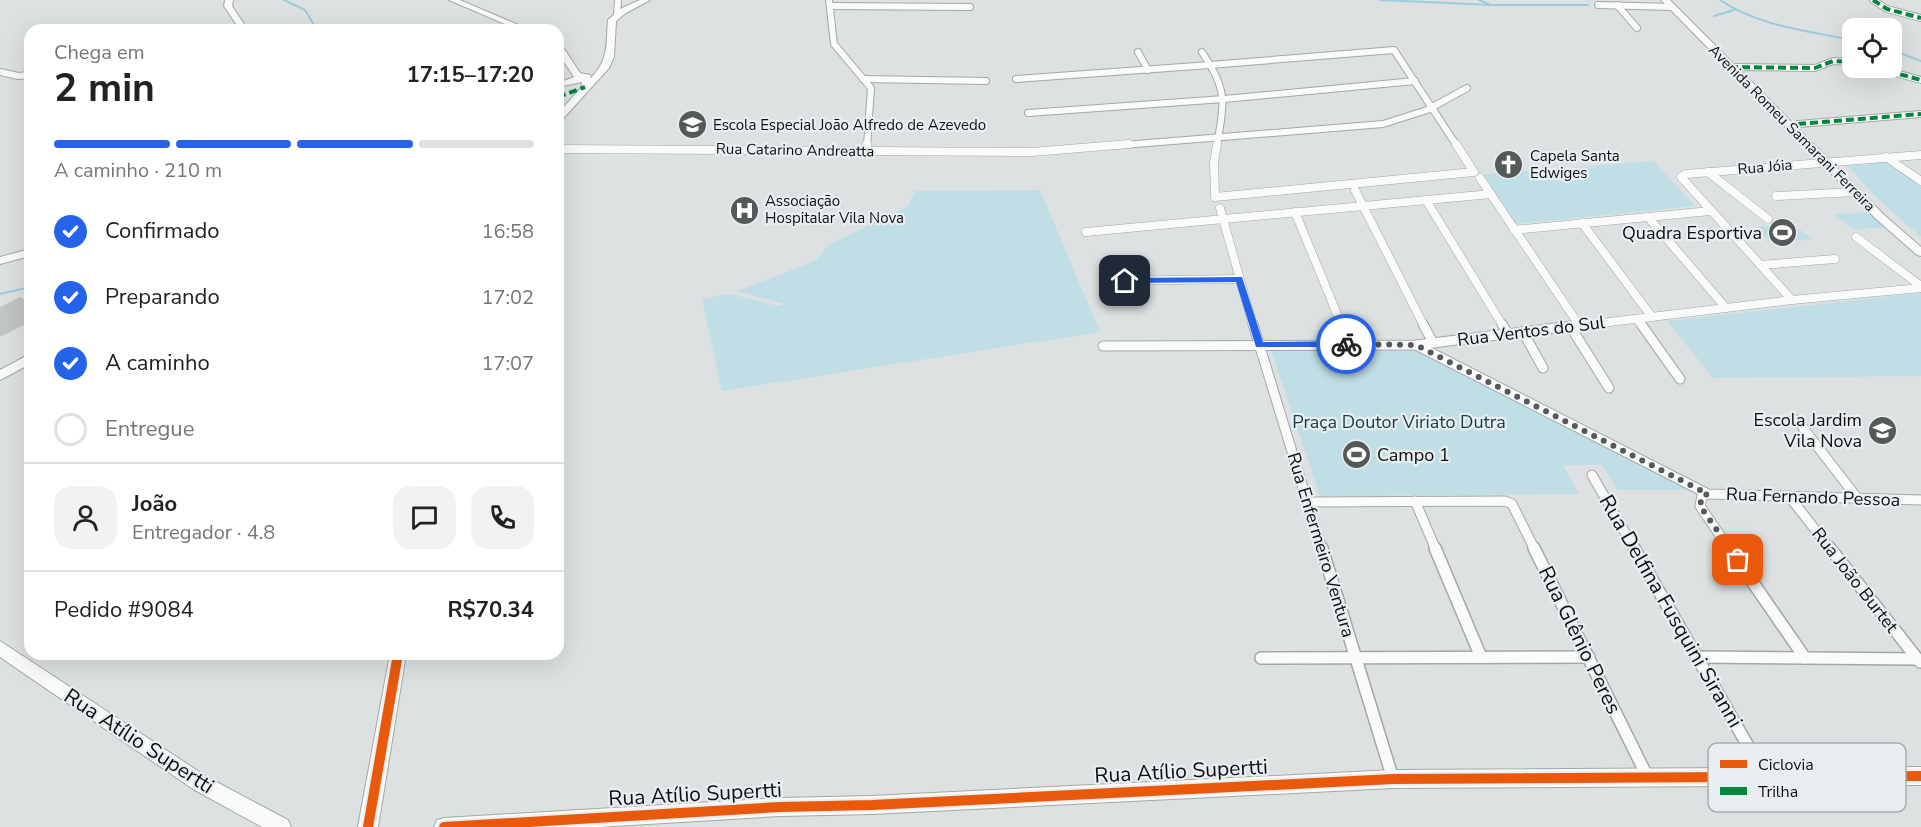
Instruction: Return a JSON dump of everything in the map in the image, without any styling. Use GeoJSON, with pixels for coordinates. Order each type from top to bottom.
{"type":"FeatureCollection","features":[{"type":"Feature","properties":{"kind":"street"},"geometry":{"type":"LineString","coordinates":[[229,0],[228,6],[239,24]]}},
{"type":"Feature","properties":{"kind":"street"},"geometry":{"type":"LineString","coordinates":[[453,0],[511,24]]}},
{"type":"Feature","properties":{"kind":"street"},"geometry":{"type":"LineString","coordinates":[[564,86],[583,82],[601,73],[610,57],[610,23],[621,7],[646,0]]}},
{"type":"Feature","properties":{"kind":"street"},"geometry":{"type":"LineString","coordinates":[[1873,0],[1887,9],[1921,18]]}},
{"type":"Feature","properties":{"kind":"street"},"geometry":{"type":"LineString","coordinates":[[1598,5],[1670,2]]}},
{"type":"Feature","properties":{"kind":"street","name":"Avenida Romeu Samarani Ferreira"},"geometry":{"type":"LineString","coordinates":[[1670,2],[1730,67],[1855,192],[1921,253]]}},
{"type":"Feature","properties":{"kind":"street","name":"Avenida Romeu Samarani Ferreira"},"geometry":{"type":"LineString","coordinates":[[1670,2],[1742,67],[1882,207],[1921,242]]}},
{"type":"Feature","properties":{"kind":"street"},"geometry":{"type":"LineString","coordinates":[[867,151],[871,88],[834,44],[830,3],[970,7]]}},
{"type":"Feature","properties":{"kind":"street"},"geometry":{"type":"LineString","coordinates":[[1617,5],[1637,28]]}},
{"type":"Feature","properties":{"kind":"street"},"geometry":{"type":"LineString","coordinates":[[1016,79],[1148,70],[1209,65],[1394,50],[1474,172],[1215,197],[1214,163],[1224,99],[1220,81],[1209,65],[1202,51]]}},
{"type":"Feature","properties":{"kind":"street"},"geometry":{"type":"LineString","coordinates":[[1138,52],[1148,70]]}},
{"type":"Feature","properties":{"kind":"street"},"geometry":{"type":"LineString","coordinates":[[564,54],[583,82]]}},
{"type":"Feature","properties":{"kind":"street"},"geometry":{"type":"LineString","coordinates":[[1730,67],[1815,68],[1833,61],[1842,61]]}},
{"type":"Feature","properties":{"kind":"street"},"geometry":{"type":"LineString","coordinates":[[564,77],[571,63]]}},
{"type":"Feature","properties":{"kind":"street"},"geometry":{"type":"LineString","coordinates":[[0,72],[24,76]]}},
{"type":"Feature","properties":{"kind":"street"},"geometry":{"type":"LineString","coordinates":[[1902,75],[1921,80]]}},
{"type":"Feature","properties":{"kind":"street"},"geometry":{"type":"LineString","coordinates":[[863,79],[986,81]]}},
{"type":"Feature","properties":{"kind":"street"},"geometry":{"type":"LineString","coordinates":[[1028,113],[1224,99],[1415,81]]}},
{"type":"Feature","properties":{"kind":"street"},"geometry":{"type":"LineString","coordinates":[[564,107],[583,82]]}},
{"type":"Feature","properties":{"kind":"street","name":"Rua Catarino Andreatta"},"geometry":{"type":"LineString","coordinates":[[564,148],[1032,152],[1383,124],[1413,118],[1433,109],[1467,88]]}},
{"type":"Feature","properties":{"kind":"street"},"geometry":{"type":"LineString","coordinates":[[1798,124],[1921,114]]}},
{"type":"Feature","properties":{"kind":"street","name":"Rua Jóia"},"geometry":{"type":"LineString","coordinates":[[1710,211],[1681,177],[1686,174],[1921,154]]}},
{"type":"Feature","properties":{"kind":"street"},"geometry":{"type":"LineString","coordinates":[[1886,157],[1921,181]]}},
{"type":"Feature","properties":{"kind":"street"},"geometry":{"type":"LineString","coordinates":[[1708,172],[1768,219]]}},
{"type":"Feature","properties":{"kind":"street"},"geometry":{"type":"LineString","coordinates":[[1480,178],[1574,326],[1609,388]]}},
{"type":"Feature","properties":{"kind":"street"},"geometry":{"type":"LineString","coordinates":[[1355,190],[1433,343]]}},
{"type":"Feature","properties":{"kind":"street"},"geometry":{"type":"LineString","coordinates":[[1776,196],[1855,192]]}},
{"type":"Feature","properties":{"kind":"street"},"geometry":{"type":"LineString","coordinates":[[1086,232],[1224,222],[1295,212],[1491,194]]}},
{"type":"Feature","properties":{"kind":"street"},"geometry":{"type":"LineString","coordinates":[[1426,200],[1508,334]]}},
{"type":"Feature","properties":{"kind":"street","name":"Rua Enfermeiro Ventura"},"geometry":{"type":"LineString","coordinates":[[1220,208],[1259,345],[1393,778]]}},
{"type":"Feature","properties":{"kind":"street"},"geometry":{"type":"LineString","coordinates":[[1514,230],[1710,211],[1792,300]]}},
{"type":"Feature","properties":{"kind":"street"},"geometry":{"type":"LineString","coordinates":[[1295,212],[1350,344]]}},
{"type":"Feature","properties":{"kind":"street"},"geometry":{"type":"LineString","coordinates":[[1648,217],[1726,309]]}},
{"type":"Feature","properties":{"kind":"street"},"geometry":{"type":"LineString","coordinates":[[1582,223],[1652,317]]}},
{"type":"Feature","properties":{"kind":"street"},"geometry":{"type":"LineString","coordinates":[[1856,237],[1921,287]]}},
{"type":"Feature","properties":{"kind":"street"},"geometry":{"type":"LineString","coordinates":[[0,261],[24,254]]}},
{"type":"Feature","properties":{"kind":"street"},"geometry":{"type":"LineString","coordinates":[[1760,265],[1835,259]]}},
{"type":"Feature","properties":{"kind":"street"},"geometry":{"type":"LineString","coordinates":[[1105,281],[1239,279]]}},
{"type":"Feature","properties":{"kind":"street","name":"Rua Ventos do Sul"},"geometry":{"type":"LineString","coordinates":[[1103,346],[1416,345],[1792,300],[1921,287]]}},
{"type":"Feature","properties":{"kind":"street"},"geometry":{"type":"LineString","coordinates":[[1636,319],[1680,379]]}},
{"type":"Feature","properties":{"kind":"street"},"geometry":{"type":"LineString","coordinates":[[1523,332],[1543,368]]}},
{"type":"Feature","properties":{"kind":"street","name":"Rua Fernando Pessoa"},"geometry":{"type":"LineString","coordinates":[[1416,345],[1708,494],[1919,502]]}},
{"type":"Feature","properties":{"kind":"street"},"geometry":{"type":"LineString","coordinates":[[1,374],[24,361]]}},
{"type":"Feature","properties":{"kind":"street"},"geometry":{"type":"LineString","coordinates":[[1797,420],[1858,500]]}},
{"type":"Feature","properties":{"kind":"street","name":"Rua Delfina Fusquini Siranni"},"geometry":{"type":"LineString","coordinates":[[1592,475],[1747,743]]}},
{"type":"Feature","properties":{"kind":"street"},"geometry":{"type":"LineString","coordinates":[[1708,494],[1702,496],[1700,506],[1805,658]]}},
{"type":"Feature","properties":{"kind":"street","name":"Rua João Burtet"},"geometry":{"type":"LineString","coordinates":[[1789,496],[1919,662]]}},
{"type":"Feature","properties":{"kind":"street"},"geometry":{"type":"LineString","coordinates":[[1308,502],[1415,501],[1481,657]]}},
{"type":"Feature","properties":{"kind":"street","name":"Rua Glênio Peres"},"geometry":{"type":"LineString","coordinates":[[1415,501],[1510,502],[1649,778]]}},
{"type":"Feature","properties":{"kind":"street","name":"Rua Atílio Supertti"},"geometry":{"type":"LineString","coordinates":[[0,648],[200,783],[281,827]]}},
{"type":"Feature","properties":{"kind":"street"},"geometry":{"type":"LineString","coordinates":[[1261,658],[1589,657]]}},
{"type":"Feature","properties":{"kind":"street"},"geometry":{"type":"LineString","coordinates":[[1697,657],[1919,662]]}},
{"type":"Feature","properties":{"kind":"street"},"geometry":{"type":"LineString","coordinates":[[368,827],[397,660]]}},
{"type":"Feature","properties":{"kind":"street","name":"Rua Atílio Supertti"},"geometry":{"type":"LineString","coordinates":[[1906,776],[1921,776]]}},
{"type":"Feature","properties":{"kind":"street","name":"Rua Atílio Supertti"},"geometry":{"type":"LineString","coordinates":[[444,827],[769,808],[894,804],[1393,778],[1708,778]]}},
{"type":"Feature","properties":{"kind":"green space"},"geometry":{"type":"Polygon","coordinates":[[[1653,161],[1695,206],[1516,224],[1480,175],[1653,161]]]}},
{"type":"Feature","properties":{"kind":"green space"},"geometry":{"type":"Polygon","coordinates":[[[1887,162],[1921,184],[1921,237],[1878,199],[1846,164],[1887,162]]]}},
{"type":"Feature","properties":{"kind":"green space"},"geometry":{"type":"Polygon","coordinates":[[[1040,190],[1100,332],[722,391],[702,299],[730,294],[778,306],[784,304],[737,291],[815,261],[829,245],[908,206],[915,191],[1040,190]]]}},
{"type":"Feature","properties":{"kind":"green space"},"geometry":{"type":"Polygon","coordinates":[[[1868,212],[1885,228],[1854,229],[1833,214],[1868,212]]]}},
{"type":"Feature","properties":{"kind":"green space","name":"Quadra Esportiva"},"geometry":{"type":"Polygon","coordinates":[[[1792,224],[1813,239],[1773,243],[1754,227],[1792,224]]]}},
{"type":"Feature","properties":{"kind":"green space"},"geometry":{"type":"Polygon","coordinates":[[[1921,293],[1921,376],[1713,378],[1667,321],[1921,293]]]}},
{"type":"Feature","properties":{"kind":"green space","name":"Praça Doutor Viriato Dutra"},"geometry":{"type":"Polygon","coordinates":[[[1417,349],[1694,490],[1618,490],[1602,465],[1563,465],[1579,494],[1320,496],[1271,350],[1417,349]]]}},
{"type":"Feature","properties":{"kind":"building","name":"Capela Santa Edwiges"},"geometry":{"type":"Polygon","coordinates":[[[1495,160],[1516,160],[1523,171],[1502,170],[1495,160]]]}},
{"type":"Feature","properties":{"kind":"building"},"geometry":{"type":"Polygon","coordinates":[[[20,297],[24,300],[24,325],[0,337],[0,307],[20,297]]]}},
{"type":"Feature","properties":{"kind":"waterway"},"geometry":{"type":"LineString","coordinates":[[284,0],[305,10],[313,24]]}},
{"type":"Feature","properties":{"kind":"waterway"},"geometry":{"type":"LineString","coordinates":[[1380,0],[1493,5],[1588,5]]}},
{"type":"Feature","properties":{"kind":"waterway"},"geometry":{"type":"LineString","coordinates":[[1479,0],[1489,4]]}},
{"type":"Feature","properties":{"kind":"waterway"},"geometry":{"type":"LineString","coordinates":[[1720,0],[1767,22],[1842,38]]}},
{"type":"Feature","properties":{"kind":"waterway"},"geometry":{"type":"LineString","coordinates":[[1714,16],[1734,10]]}},
{"type":"Feature","properties":{"kind":"waterway"},"geometry":{"type":"LineString","coordinates":[[1902,54],[1921,61]]}},
{"type":"Feature","properties":{"kind":"waterway"},"geometry":{"type":"LineString","coordinates":[[0,294],[24,288]]}},
{"type":"Feature","properties":{"kind":"marked path"},"geometry":{"type":"LineString","coordinates":[[1873,0],[1887,9],[1921,18]]}},
{"type":"Feature","properties":{"kind":"marked path"},"geometry":{"type":"LineString","coordinates":[[1730,67],[1815,68],[1833,61],[1842,61]]}},
{"type":"Feature","properties":{"kind":"marked path"},"geometry":{"type":"LineString","coordinates":[[1902,75],[1921,80]]}},
{"type":"Feature","properties":{"kind":"marked path"},"geometry":{"type":"LineString","coordinates":[[564,94],[585,87]]}},
{"type":"Feature","properties":{"kind":"marked path"},"geometry":{"type":"LineString","coordinates":[[1798,124],[1921,114]]}},
{"type":"Feature","properties":{"kind":"cycle path"},"geometry":{"type":"LineString","coordinates":[[368,827],[397,660]]}},
{"type":"Feature","properties":{"kind":"cycle path"},"geometry":{"type":"LineString","coordinates":[[1906,776],[1921,776]]}},
{"type":"Feature","properties":{"kind":"cycle path"},"geometry":{"type":"LineString","coordinates":[[444,827],[780,807],[872,805],[1393,779],[1708,778]]}},
{"type":"Feature","properties":{"kind":"way so far"},"geometry":{"type":"LineString","coordinates":[[1346,344],[1416,345],[1708,494],[1700,499],[1700,506],[1738,560]]}},
{"type":"Feature","properties":{"kind":"place","name":"Escola Especial João Alfredo de Azevedo"},"geometry":{"type":"Point","coordinates":[692,125]}},
{"type":"Feature","properties":{"kind":"place","name":"Capela Santa Edwiges"},"geometry":{"type":"Point","coordinates":[1509,165]}},
{"type":"Feature","properties":{"kind":"place","name":"Associação Hospitalar Vila Nova"},"geometry":{"type":"Point","coordinates":[744,210]}},
{"type":"Feature","properties":{"kind":"place","name":"Quadra Esportiva"},"geometry":{"type":"Point","coordinates":[1783,233]}},
{"type":"Feature","properties":{"kind":"place","name":"Escola Jardim Vila Nova"},"geometry":{"type":"Point","coordinates":[1883,430]}},
{"type":"Feature","properties":{"kind":"place","name":"Campo 1"},"geometry":{"type":"Point","coordinates":[1356,455]}},
{"type":"Feature","properties":{"kind":"route"},"geometry":{"type":"LineString","coordinates":[[1125,281],[1239,279],[1259,345],[1346,344]]}}]}
